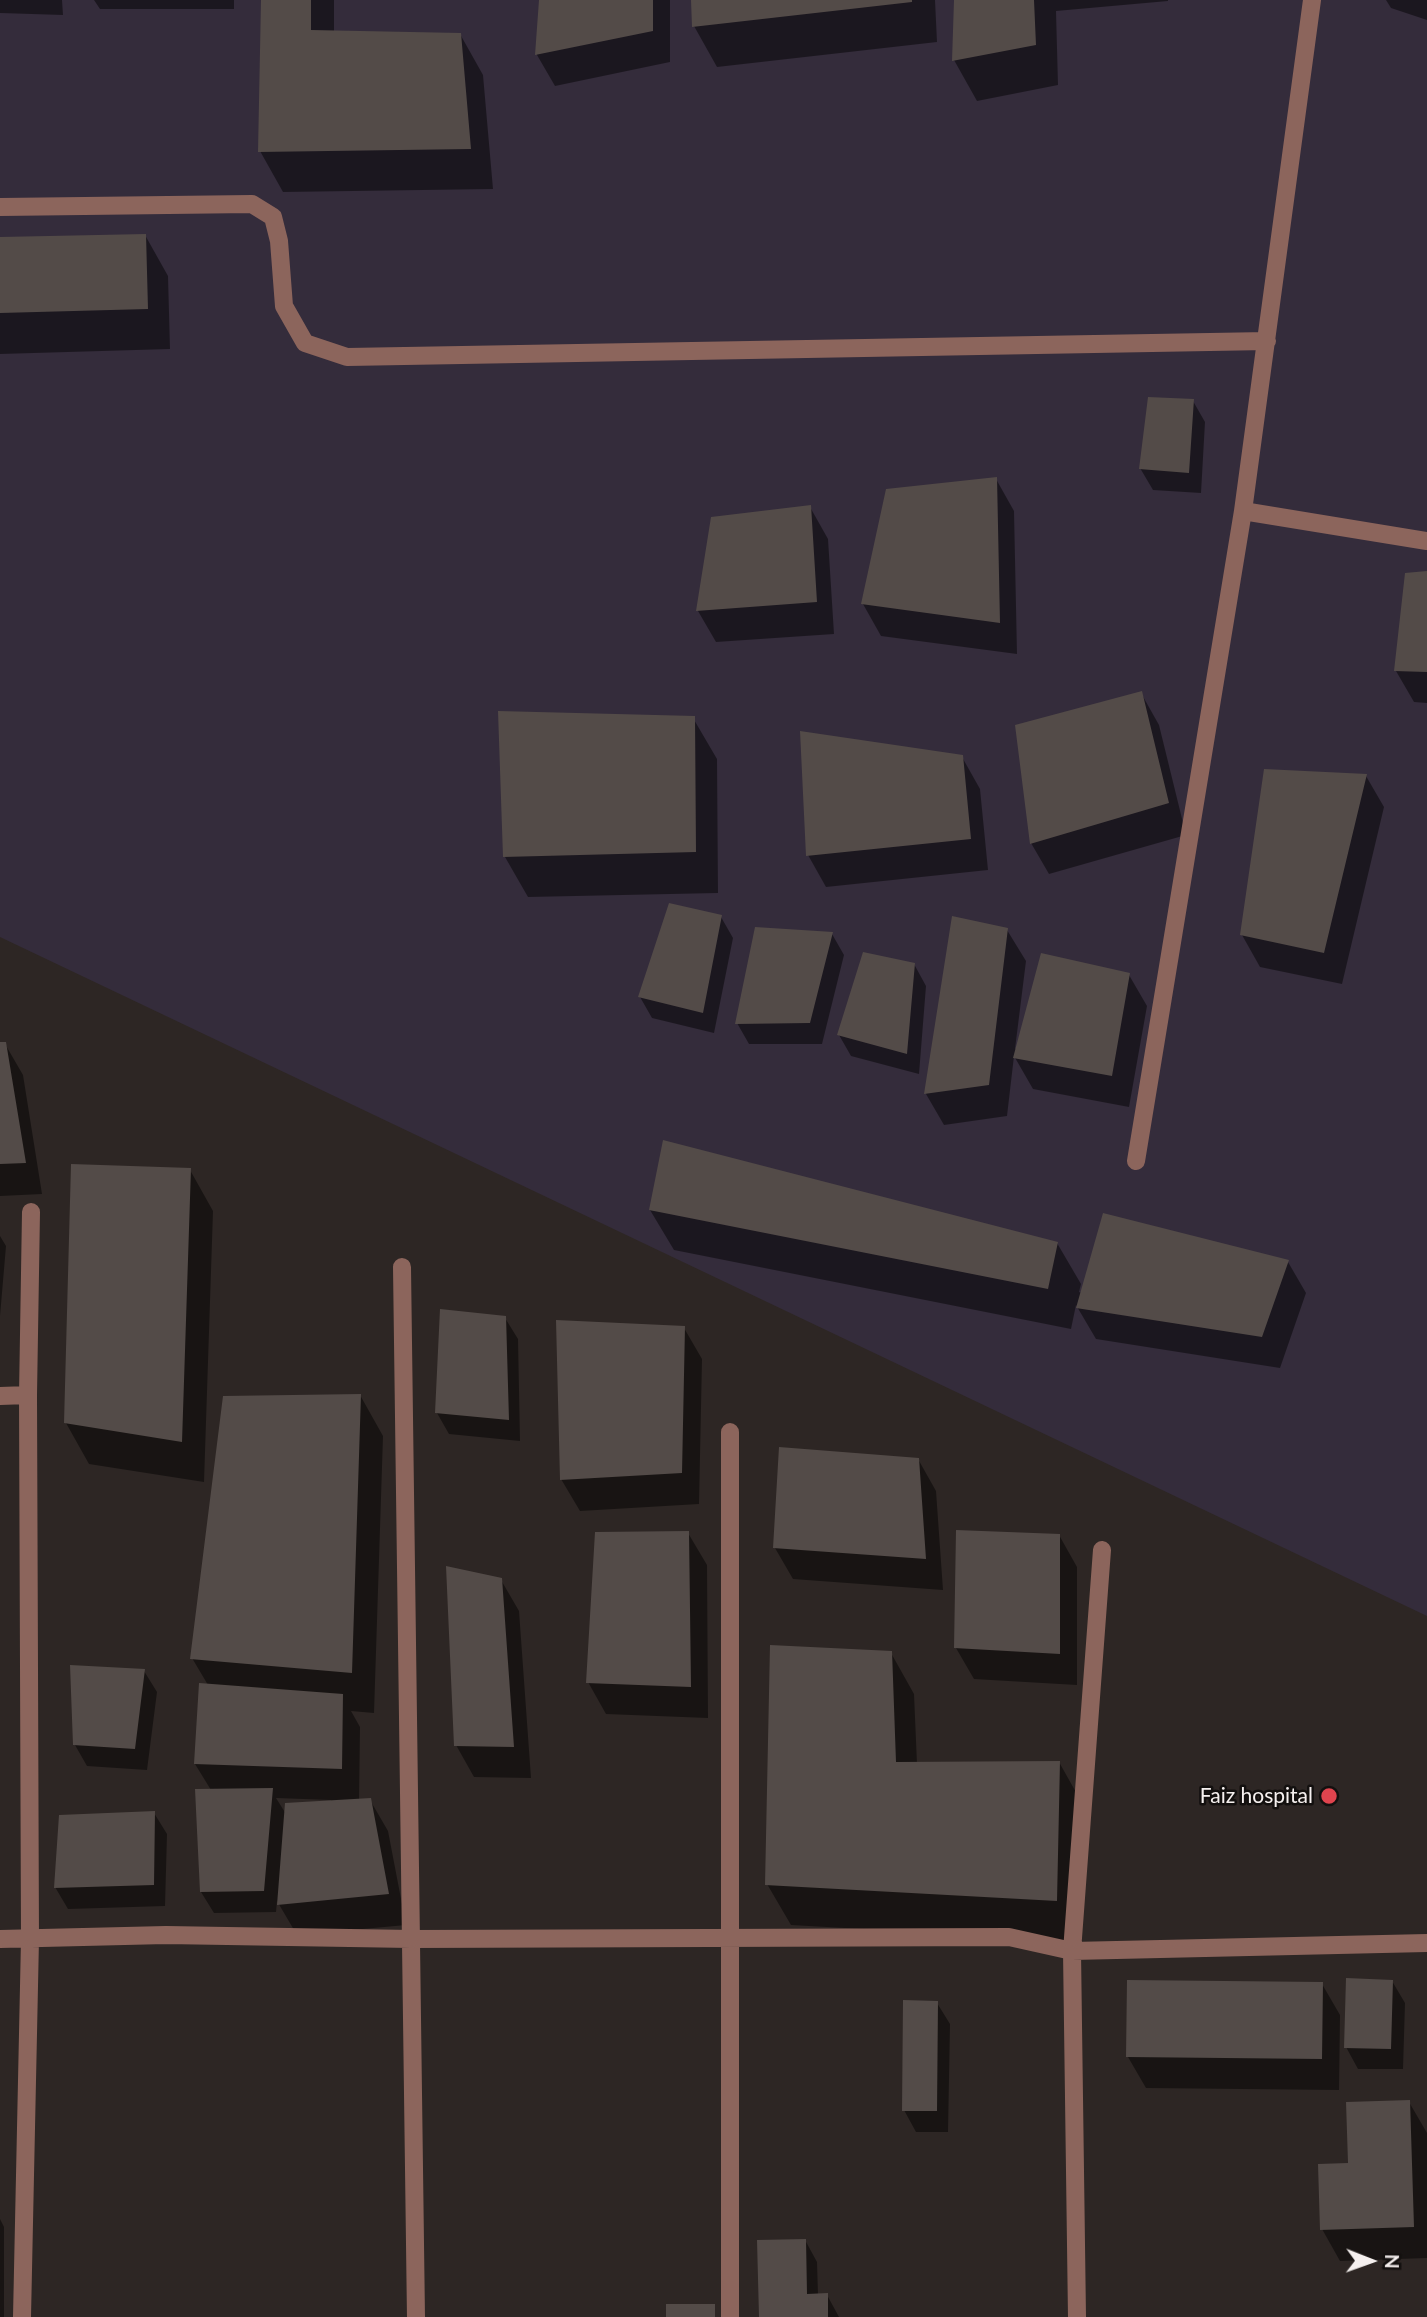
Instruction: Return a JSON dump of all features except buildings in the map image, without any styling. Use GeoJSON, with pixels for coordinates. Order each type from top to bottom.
{"type":"FeatureCollection","features":[{"type":"Feature","properties":{"kind":"street"},"geometry":{"type":"LineString","coordinates":[[1136,1161],[1243,511],[1312,0]]}},
{"type":"Feature","properties":{"kind":"street"},"geometry":{"type":"LineString","coordinates":[[0,207],[252,204],[273,218],[279,241],[284,306],[305,343],[347,357],[1267,341]]}},
{"type":"Feature","properties":{"kind":"street"},"geometry":{"type":"LineString","coordinates":[[1243,511],[1427,541]]}},
{"type":"Feature","properties":{"kind":"street"},"geometry":{"type":"LineString","coordinates":[[22,2317],[30,1939],[28,1395],[31,1212]]}},
{"type":"Feature","properties":{"kind":"street"},"geometry":{"type":"LineString","coordinates":[[402,1268],[416,2317]]}},
{"type":"Feature","properties":{"kind":"street"},"geometry":{"type":"LineString","coordinates":[[0,1396],[28,1395]]}},
{"type":"Feature","properties":{"kind":"street"},"geometry":{"type":"LineString","coordinates":[[730,1432],[730,2317]]}},
{"type":"Feature","properties":{"kind":"street"},"geometry":{"type":"LineString","coordinates":[[1077,2317],[1072,1951],[1101,1550]]}},
{"type":"Feature","properties":{"kind":"street"},"geometry":{"type":"LineString","coordinates":[[0,1939],[166,1935],[411,1939],[1009,1937],[1072,1951],[1427,1943]]}},
{"type":"Feature","properties":{"kind":"shaded area"},"geometry":{"type":"Polygon","coordinates":[[[0,0],[1427,0],[1427,1616],[0,937],[0,0]]]}},
{"type":"Feature","properties":{"kind":"place","name":"Faiz hospital"},"geometry":{"type":"Point","coordinates":[1329,1796]}}]}
